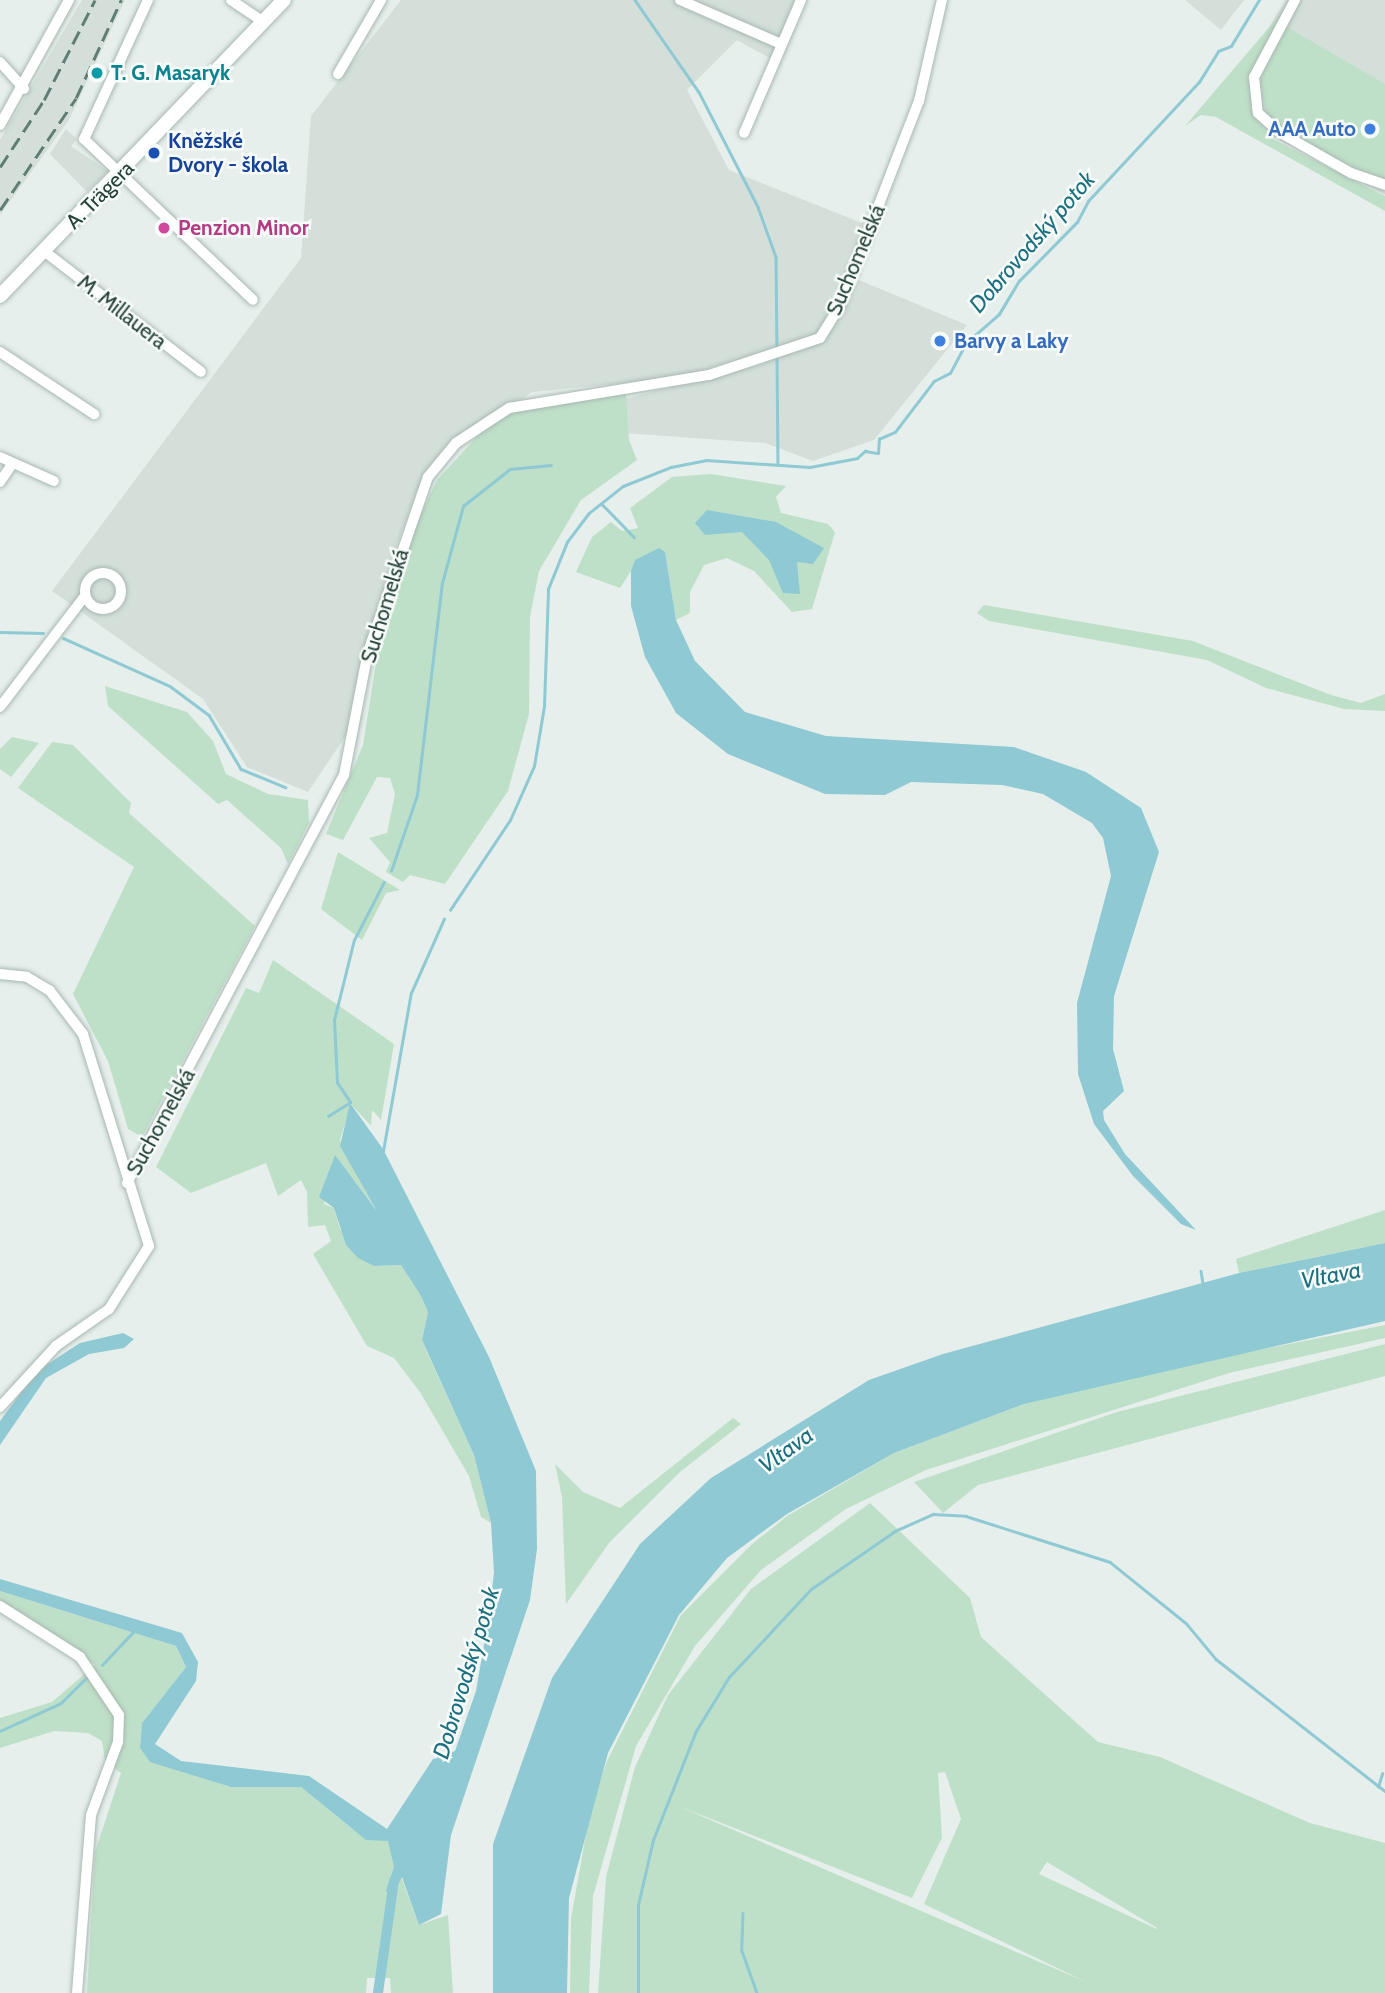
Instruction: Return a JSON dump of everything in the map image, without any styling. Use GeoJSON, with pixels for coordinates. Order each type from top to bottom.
{"type":"FeatureCollection","features":[{"type":"Feature","properties":{"kind":"street"},"geometry":{"type":"LineString","coordinates":[[0,125],[24,89],[69,0]]}},
{"type":"Feature","properties":{"kind":"street"},"geometry":{"type":"LineString","coordinates":[[148,0],[84,139],[253,300]]}},
{"type":"Feature","properties":{"kind":"street"},"geometry":{"type":"LineString","coordinates":[[231,0],[264,22]]}},
{"type":"Feature","properties":{"kind":"street","name":"A. Trägera"},"geometry":{"type":"LineString","coordinates":[[0,296],[121,174],[284,0]]}},
{"type":"Feature","properties":{"kind":"street"},"geometry":{"type":"LineString","coordinates":[[338,74],[381,0]]}},
{"type":"Feature","properties":{"kind":"street"},"geometry":{"type":"LineString","coordinates":[[680,0],[781,44]]}},
{"type":"Feature","properties":{"kind":"street"},"geometry":{"type":"LineString","coordinates":[[744,132],[801,0]]}},
{"type":"Feature","properties":{"kind":"street","name":"Suchomelská"},"geometry":{"type":"LineString","coordinates":[[0,1407],[56,1346],[109,1309],[149,1246],[127,1182],[344,775],[368,652],[428,477],[490,415],[532,400],[682,380],[777,356],[820,338],[839,308],[919,102],[943,0]]}},
{"type":"Feature","properties":{"kind":"street"},"geometry":{"type":"LineString","coordinates":[[1295,0],[1254,77],[1258,113],[1279,132],[1351,173],[1385,185]]}},
{"type":"Feature","properties":{"kind":"street"},"geometry":{"type":"LineString","coordinates":[[0,62],[24,89]]}},
{"type":"Feature","properties":{"kind":"street","name":"M. Millauera"},"geometry":{"type":"LineString","coordinates":[[44,251],[201,372]]}},
{"type":"Feature","properties":{"kind":"street"},"geometry":{"type":"LineString","coordinates":[[0,352],[94,414]]}},
{"type":"Feature","properties":{"kind":"street"},"geometry":{"type":"LineString","coordinates":[[0,457],[54,481]]}},
{"type":"Feature","properties":{"kind":"street"},"geometry":{"type":"LineString","coordinates":[[0,482],[12,464]]}},
{"type":"Feature","properties":{"kind":"street"},"geometry":{"type":"LineString","coordinates":[[0,707],[85,596]]}},
{"type":"Feature","properties":{"kind":"street"},"geometry":{"type":"LineString","coordinates":[[0,974],[27,977],[69,1009],[104,1088],[127,1182]]}},
{"type":"Feature","properties":{"kind":"street"},"geometry":{"type":"LineString","coordinates":[[0,1605],[99,1676],[118,1715],[112,1763],[91,1815],[77,1993]]}},
{"type":"Feature","properties":{"kind":"shaded area"},"geometry":{"type":"Polygon","coordinates":[[[82,0],[125,0],[69,120],[0,215],[0,140],[82,0]]]}},
{"type":"Feature","properties":{"kind":"shaded area"},"geometry":{"type":"Polygon","coordinates":[[[401,0],[804,0],[775,61],[737,40],[687,90],[729,170],[867,225],[847,275],[967,325],[874,440],[813,461],[765,443],[623,433],[623,399],[761,365],[817,337],[674,378],[532,392],[449,451],[418,489],[392,557],[349,731],[308,792],[247,767],[203,699],[52,591],[301,258],[311,116],[401,0]]]}},
{"type":"Feature","properties":{"kind":"shaded area"},"geometry":{"type":"Polygon","coordinates":[[[1185,0],[1244,0],[1221,30],[1185,0]]]}},
{"type":"Feature","properties":{"kind":"shaded area"},"geometry":{"type":"Polygon","coordinates":[[[1286,0],[1385,0],[1385,195],[1245,122],[1240,73],[1286,0]]]}},
{"type":"Feature","properties":{"kind":"shaded area"},"geometry":{"type":"Polygon","coordinates":[[[66,129],[77,139],[71,146],[108,171],[87,192],[50,154],[66,129]]]}},
{"type":"Feature","properties":{"kind":"green space"},"geometry":{"type":"Polygon","coordinates":[[[1283,11],[1250,77],[1255,117],[1271,138],[1385,196],[1385,211],[1216,117],[1201,115],[1185,126],[1283,11]]]}},
{"type":"Feature","properties":{"kind":"green space"},"geometry":{"type":"Polygon","coordinates":[[[1287,27],[1385,84],[1385,180],[1354,170],[1267,118],[1260,79],[1287,27]]]}},
{"type":"Feature","properties":{"kind":"green space"},"geometry":{"type":"Polygon","coordinates":[[[626,394],[629,440],[637,460],[581,500],[539,571],[530,617],[529,714],[508,791],[445,884],[410,875],[403,882],[386,872],[390,862],[369,838],[387,833],[395,794],[390,778],[377,777],[343,840],[326,834],[363,745],[380,638],[417,522],[437,480],[485,428],[524,405],[626,394]]]}},
{"type":"Feature","properties":{"kind":"green space"},"geometry":{"type":"Polygon","coordinates":[[[711,474],[786,486],[776,497],[781,513],[828,524],[835,532],[812,609],[792,612],[754,571],[727,558],[704,565],[690,592],[690,613],[676,620],[665,553],[631,571],[620,588],[576,572],[592,537],[611,522],[622,531],[638,528],[630,508],[672,477],[711,474]]]}},
{"type":"Feature","properties":{"kind":"green space"},"geometry":{"type":"Polygon","coordinates":[[[984,605],[1193,641],[1331,695],[1361,703],[1385,694],[1385,711],[1344,709],[1266,688],[1207,660],[989,621],[977,613],[984,605]]]}},
{"type":"Feature","properties":{"kind":"green space"},"geometry":{"type":"Polygon","coordinates":[[[105,686],[187,712],[213,741],[226,774],[268,794],[308,800],[309,823],[288,864],[281,848],[227,800],[218,804],[108,706],[105,686]]]}},
{"type":"Feature","properties":{"kind":"green space"},"geometry":{"type":"Polygon","coordinates":[[[12,737],[39,743],[11,777],[0,769],[0,749],[12,737]]]}},
{"type":"Feature","properties":{"kind":"green space"},"geometry":{"type":"Polygon","coordinates":[[[52,742],[73,745],[131,803],[129,813],[255,926],[142,1137],[128,1129],[108,1061],[73,994],[134,867],[18,788],[52,742]]]}},
{"type":"Feature","properties":{"kind":"green space"},"geometry":{"type":"Polygon","coordinates":[[[338,852],[400,890],[386,893],[362,940],[321,909],[338,852]]]}},
{"type":"Feature","properties":{"kind":"green space"},"geometry":{"type":"Polygon","coordinates":[[[273,960],[394,1044],[381,1120],[372,1110],[371,1126],[351,1104],[340,1140],[378,1212],[335,1156],[324,1204],[334,1208],[340,1229],[373,1266],[401,1265],[421,1296],[428,1312],[422,1341],[474,1455],[491,1523],[481,1517],[469,1476],[420,1392],[394,1358],[367,1346],[313,1254],[331,1241],[325,1225],[308,1227],[307,1192],[301,1180],[278,1196],[266,1163],[191,1193],[156,1167],[246,988],[259,993],[273,960]]]}},
{"type":"Feature","properties":{"kind":"green space"},"geometry":{"type":"Polygon","coordinates":[[[1385,1210],[1385,1243],[1239,1273],[1236,1259],[1385,1210]]]}},
{"type":"Feature","properties":{"kind":"green space"},"geometry":{"type":"Polygon","coordinates":[[[1385,1325],[1385,1338],[1229,1373],[926,1470],[846,1509],[761,1570],[695,1646],[636,1746],[593,1896],[589,1993],[570,1993],[571,1919],[590,1811],[607,1761],[681,1615],[751,1545],[787,1516],[894,1453],[1024,1404],[1157,1370],[1385,1325]]]}},
{"type":"Feature","properties":{"kind":"green space"},"geometry":{"type":"Polygon","coordinates":[[[1385,1344],[1385,1376],[978,1485],[943,1513],[914,1482],[1117,1412],[1385,1344]]]}},
{"type":"Feature","properties":{"kind":"green space"},"geometry":{"type":"Polygon","coordinates":[[[733,1418],[741,1424],[680,1472],[609,1543],[566,1604],[562,1497],[555,1464],[583,1492],[620,1508],[733,1418]]]}},
{"type":"Feature","properties":{"kind":"green space"},"geometry":{"type":"Polygon","coordinates":[[[870,1503],[970,1598],[981,1637],[1098,1742],[1160,1757],[1310,1823],[1385,1843],[1385,1993],[598,1993],[606,1877],[635,1767],[668,1695],[751,1589],[870,1503]],[[945,1772],[938,1773],[942,1838],[912,1898],[678,1806],[1086,1982],[924,1904],[961,1819],[945,1772]],[[1047,1862],[1039,1874],[1157,1929],[1157,1928],[1047,1862]]]}},
{"type":"Feature","properties":{"kind":"green space"},"geometry":{"type":"Polygon","coordinates":[[[0,1591],[176,1646],[186,1667],[142,1723],[140,1748],[150,1761],[231,1787],[301,1787],[351,1828],[388,1841],[419,1925],[448,1915],[453,1993],[391,1993],[390,1978],[367,1978],[366,1993],[87,1993],[95,1852],[121,1773],[105,1760],[102,1741],[88,1733],[54,1731],[0,1748],[0,1718],[52,1702],[95,1665],[0,1600],[0,1591]]]}},
{"type":"Feature","properties":{"kind":"water"},"geometry":{"type":"Polygon","coordinates":[[[707,510],[776,522],[824,548],[813,564],[797,562],[800,594],[783,593],[769,560],[742,532],[705,535],[695,523],[707,510]]]}},
{"type":"Feature","properties":{"kind":"water"},"geometry":{"type":"Polygon","coordinates":[[[659,548],[665,552],[676,620],[695,661],[745,712],[826,736],[1014,747],[1086,772],[1141,808],[1159,852],[1114,996],[1113,1049],[1124,1091],[1103,1111],[1104,1120],[1125,1154],[1196,1230],[1181,1224],[1133,1176],[1094,1124],[1078,1074],[1077,1003],[1111,876],[1103,838],[1092,823],[1043,794],[1002,785],[911,782],[885,795],[825,794],[728,754],[676,713],[645,657],[631,606],[631,571],[635,560],[659,548]]]}},
{"type":"Feature","properties":{"kind":"water"},"geometry":{"type":"Polygon","coordinates":[[[350,1103],[383,1149],[489,1357],[536,1471],[537,1549],[530,1600],[451,1835],[441,1914],[419,1925],[402,1877],[392,1896],[386,1891],[394,1867],[388,1841],[366,1840],[301,1787],[231,1787],[150,1762],[140,1748],[142,1723],[186,1667],[176,1646],[0,1591],[0,1579],[182,1633],[198,1662],[196,1681],[155,1744],[181,1761],[309,1776],[387,1829],[433,1759],[455,1751],[476,1691],[487,1628],[494,1573],[491,1523],[474,1455],[422,1340],[428,1312],[421,1296],[401,1265],[374,1266],[358,1258],[346,1245],[334,1208],[319,1197],[335,1155],[377,1211],[340,1146],[350,1103]]]}},
{"type":"Feature","properties":{"kind":"water","name":"Vltava"},"geometry":{"type":"Polygon","coordinates":[[[1385,1243],[1385,1321],[1024,1404],[894,1453],[787,1514],[727,1558],[679,1615],[608,1753],[569,1898],[567,1993],[493,1993],[493,1844],[552,1678],[640,1544],[711,1478],[869,1380],[943,1354],[1239,1273],[1385,1243]]]}},
{"type":"Feature","properties":{"kind":"water"},"geometry":{"type":"Polygon","coordinates":[[[123,1333],[134,1339],[124,1348],[89,1354],[46,1378],[0,1445],[0,1421],[37,1371],[80,1343],[123,1333]]]}},
{"type":"Feature","properties":{"kind":"waterway"},"geometry":{"type":"LineString","coordinates":[[635,0],[699,92],[758,207],[776,257],[777,348]]}},
{"type":"Feature","properties":{"kind":"waterway","name":"Dobrovodský potok"},"geometry":{"type":"LineString","coordinates":[[450,910],[510,820],[534,766],[544,706],[548,589],[567,542],[589,513],[623,486],[671,467],[706,460],[810,467],[857,458],[865,451],[878,453],[879,439],[895,432],[934,381],[950,373],[966,343],[999,314],[1019,281],[1077,222],[1088,201],[1199,82],[1218,51],[1231,46],[1259,0]]}},
{"type":"Feature","properties":{"kind":"waterway"},"geometry":{"type":"LineString","coordinates":[[777,354],[778,463]]}},
{"type":"Feature","properties":{"kind":"waterway"},"geometry":{"type":"LineString","coordinates":[[391,871],[417,795],[442,583],[463,506],[510,469],[551,465]]}},
{"type":"Feature","properties":{"kind":"waterway"},"geometry":{"type":"LineString","coordinates":[[602,504],[634,537]]}},
{"type":"Feature","properties":{"kind":"waterway"},"geometry":{"type":"LineString","coordinates":[[0,632],[43,633]]}},
{"type":"Feature","properties":{"kind":"waterway"},"geometry":{"type":"LineString","coordinates":[[63,638],[170,686],[209,715],[241,769],[285,787]]}},
{"type":"Feature","properties":{"kind":"waterway"},"geometry":{"type":"LineString","coordinates":[[328,1116],[350,1102],[337,1083],[334,1020],[354,940],[384,882]]}},
{"type":"Feature","properties":{"kind":"waterway","name":"Dobrovodský potok"},"geometry":{"type":"LineString","coordinates":[[383,1151],[411,993],[444,919]]}},
{"type":"Feature","properties":{"kind":"waterway"},"geometry":{"type":"LineString","coordinates":[[1201,1271],[1203,1284]]}},
{"type":"Feature","properties":{"kind":"waterway"},"geometry":{"type":"LineString","coordinates":[[638,1993],[638,1905],[653,1840],[696,1731],[729,1677],[811,1589],[895,1531],[933,1514],[966,1516],[1110,1562],[1186,1623],[1216,1659],[1385,1791]]}},
{"type":"Feature","properties":{"kind":"waterway"},"geometry":{"type":"LineString","coordinates":[[102,1665],[135,1630]]}},
{"type":"Feature","properties":{"kind":"waterway"},"geometry":{"type":"LineString","coordinates":[[0,1731],[61,1703],[88,1676]]}},
{"type":"Feature","properties":{"kind":"waterway"},"geometry":{"type":"LineString","coordinates":[[1378,1787],[1382,1774]]}},
{"type":"Feature","properties":{"kind":"waterway","name":"Dobrovodský potok"},"geometry":{"type":"LineString","coordinates":[[378,1993],[394,1881]]}},
{"type":"Feature","properties":{"kind":"waterway"},"geometry":{"type":"LineString","coordinates":[[743,1913],[742,1951],[757,1993]]}},
{"type":"Feature","properties":{"kind":"railway"},"geometry":{"type":"LineString","coordinates":[[0,167],[44,100],[95,0]]}},
{"type":"Feature","properties":{"kind":"railway"},"geometry":{"type":"LineString","coordinates":[[0,210],[76,98],[121,0]]}},
{"type":"Feature","properties":{"kind":"place","name":"T. G. Masaryk"},"geometry":{"type":"Point","coordinates":[97,73]}},
{"type":"Feature","properties":{"kind":"place","name":"AAA Auto"},"geometry":{"type":"Point","coordinates":[1370,129]}},
{"type":"Feature","properties":{"kind":"place","name":"Kněžské Dvory - škola"},"geometry":{"type":"Point","coordinates":[154,153]}},
{"type":"Feature","properties":{"kind":"place","name":"Penzion Minor"},"geometry":{"type":"Point","coordinates":[164,228]}},
{"type":"Feature","properties":{"kind":"place","name":"Barvy a Laky"},"geometry":{"type":"Point","coordinates":[940,341]}}]}
